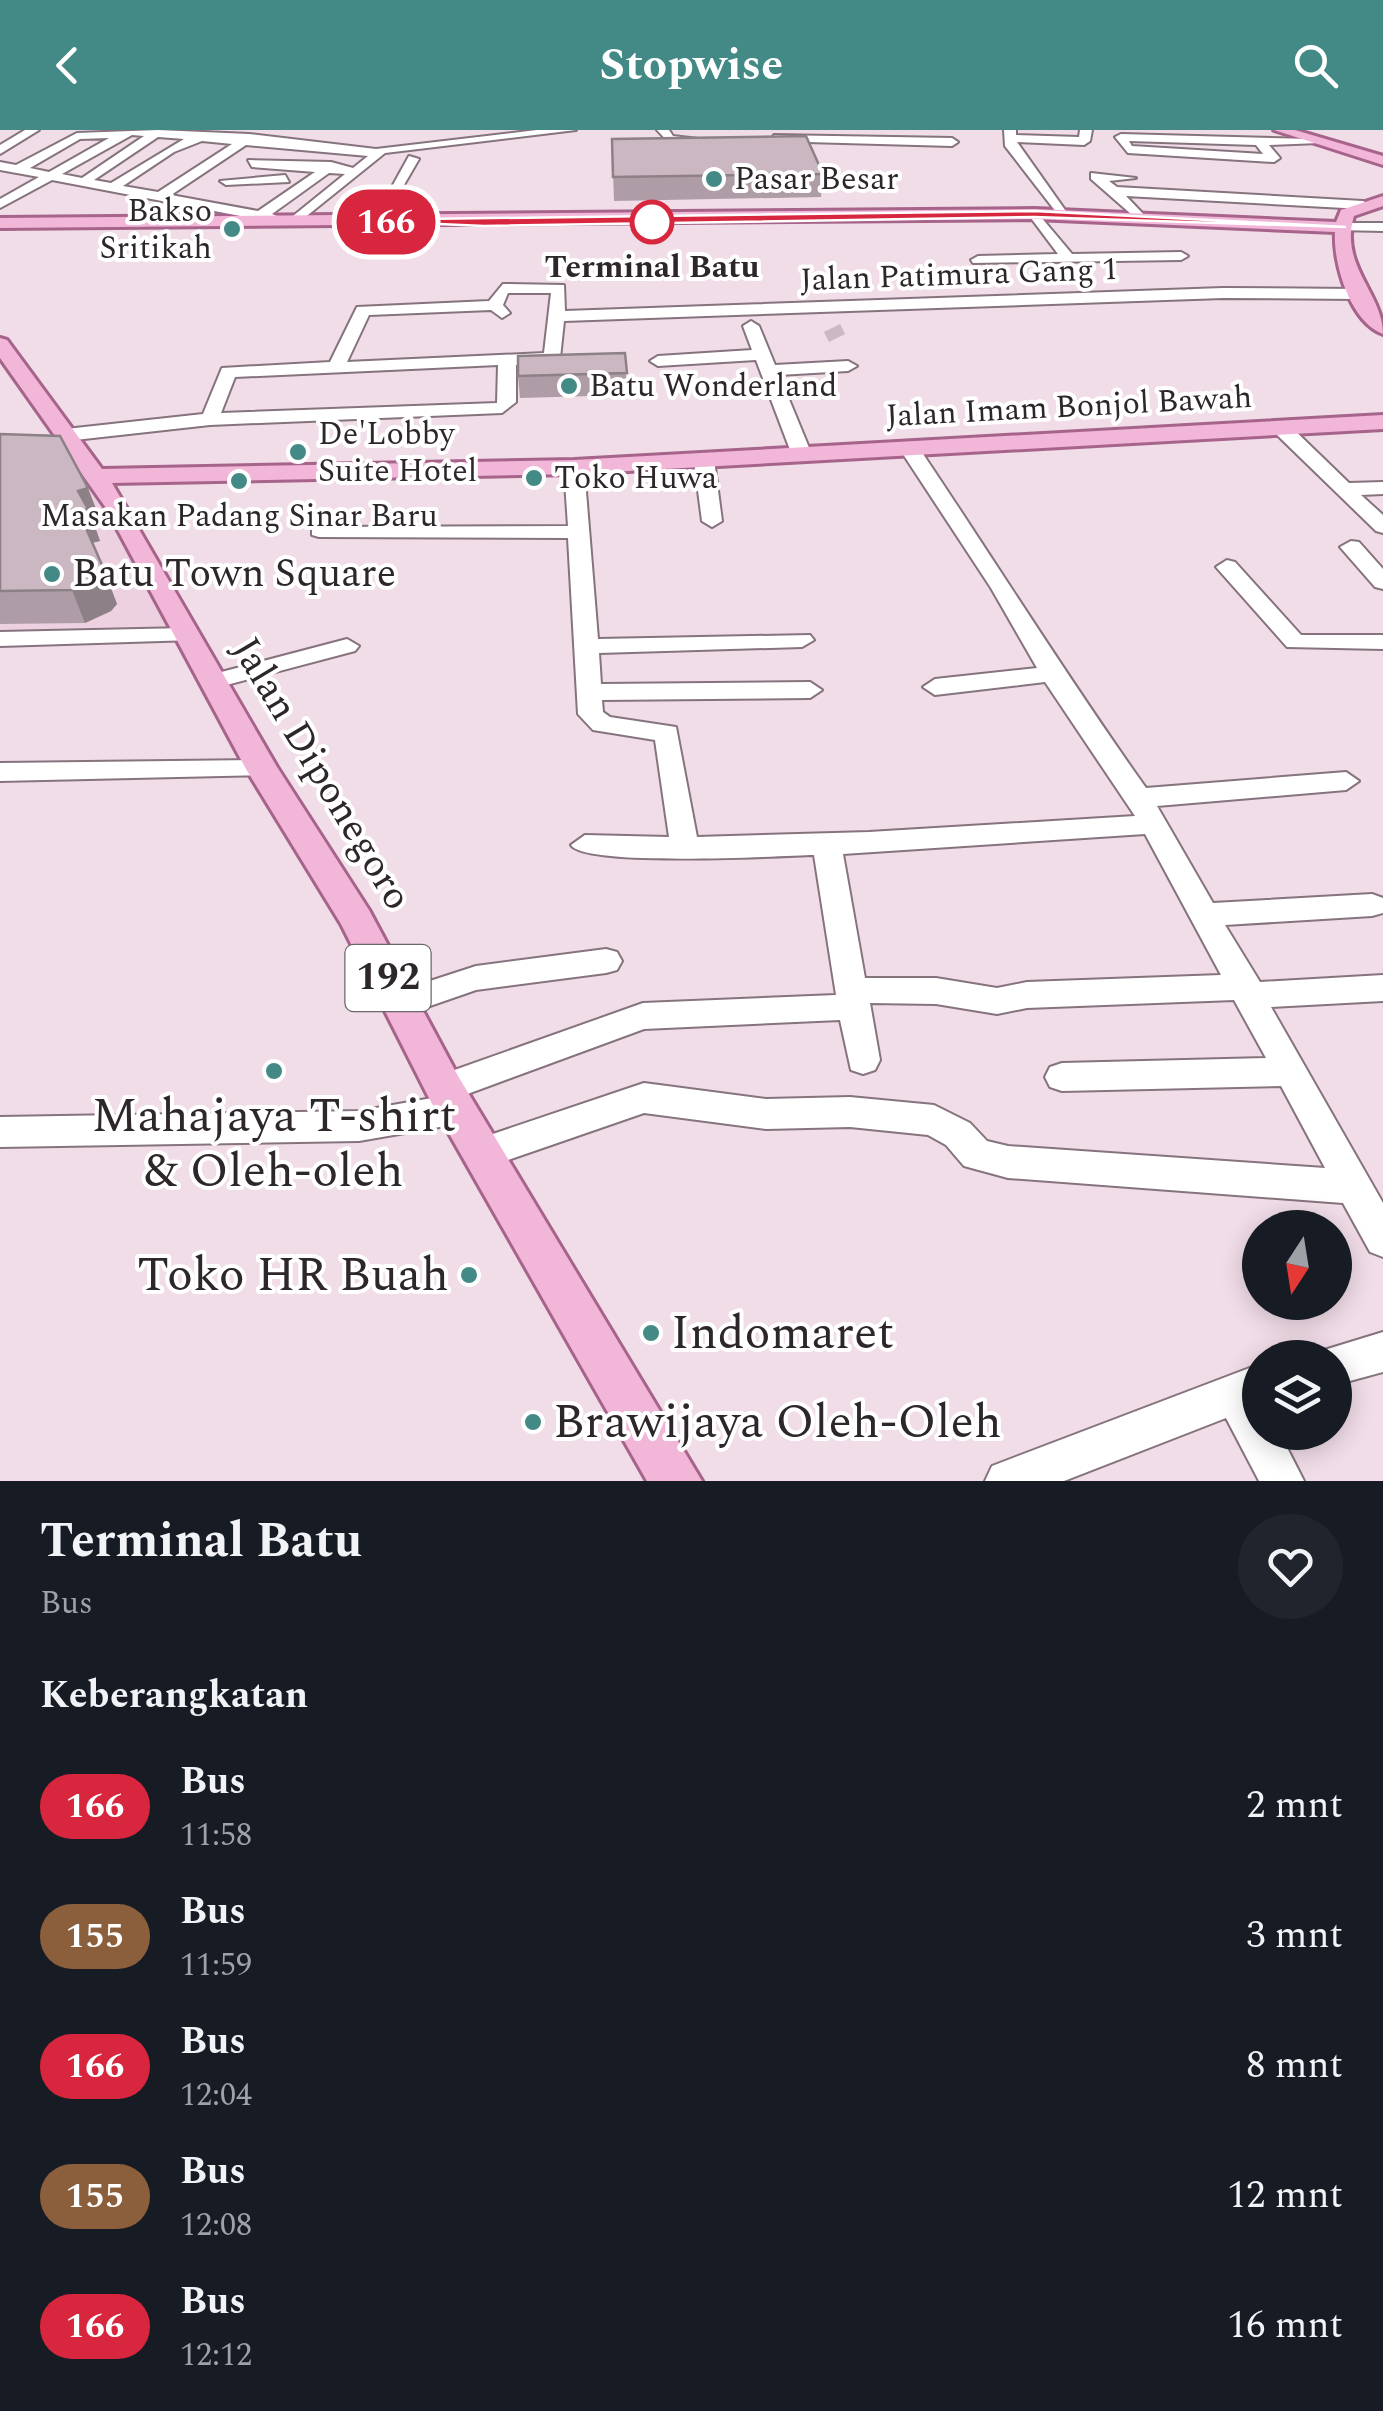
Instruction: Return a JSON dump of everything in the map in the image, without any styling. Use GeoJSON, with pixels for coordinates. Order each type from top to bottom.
{"type":"FeatureCollection","features":[{"type":"Feature","properties":{"kind":"main road"},"geometry":{"type":"LineString","coordinates":[[1288,133],[1383,161]]}},
{"type":"Feature","properties":{"kind":"main road"},"geometry":{"type":"LineString","coordinates":[[1383,201],[1347,213],[1341,227],[1343,251],[1364,310],[1383,328]]}},
{"type":"Feature","properties":{"kind":"main road"},"geometry":{"type":"LineString","coordinates":[[0,224],[270,216],[484,221],[1065,214],[1341,227]]}},
{"type":"Feature","properties":{"kind":"main road"},"geometry":{"type":"LineString","coordinates":[[353,220],[484,221]]}},
{"type":"Feature","properties":{"kind":"main road","name":"192"},"geometry":{"type":"LineString","coordinates":[[0,344],[92,466]]}},
{"type":"Feature","properties":{"kind":"main road","name":"Jalan Imam Bonjol Bawah"},"geometry":{"type":"LineString","coordinates":[[92,466],[574,467],[1381,423]]}},
{"type":"Feature","properties":{"kind":"main road","name":"Jalan Diponegoro"},"geometry":{"type":"LineString","coordinates":[[92,466],[262,769],[356,919],[450,1098],[676,1481]]}},
{"type":"Feature","properties":{"kind":"street"},"geometry":{"type":"LineString","coordinates":[[0,150],[33,130]]}},
{"type":"Feature","properties":{"kind":"street"},"geometry":{"type":"LineString","coordinates":[[20,169],[77,136],[185,131],[247,134],[266,130]]}},
{"type":"Feature","properties":{"kind":"street"},"geometry":{"type":"LineString","coordinates":[[277,143],[300,130]]}},
{"type":"Feature","properties":{"kind":"street"},"geometry":{"type":"LineString","coordinates":[[298,219],[374,155],[459,135],[570,130]]}},
{"type":"Feature","properties":{"kind":"street"},"geometry":{"type":"LineString","coordinates":[[1011,141],[1084,141],[1086,130]]}},
{"type":"Feature","properties":{"kind":"street"},"geometry":{"type":"LineString","coordinates":[[1226,130],[1288,133]]}},
{"type":"Feature","properties":{"kind":"street"},"geometry":{"type":"LineString","coordinates":[[0,204],[127,132]]}},
{"type":"Feature","properties":{"kind":"street"},"geometry":{"type":"LineString","coordinates":[[87,180],[158,132]]}},
{"type":"Feature","properties":{"kind":"street"},"geometry":{"type":"LineString","coordinates":[[334,150],[368,133]]}},
{"type":"Feature","properties":{"kind":"street"},"geometry":{"type":"LineString","coordinates":[[247,134],[277,143],[413,159],[443,158],[459,135]]}},
{"type":"Feature","properties":{"kind":"street"},"geometry":{"type":"LineString","coordinates":[[163,194],[247,134]]}},
{"type":"Feature","properties":{"kind":"street"},"geometry":{"type":"LineString","coordinates":[[762,139],[811,134],[925,136],[952,142]]}},
{"type":"Feature","properties":{"kind":"street"},"geometry":{"type":"LineString","coordinates":[[116,185],[170,149],[206,135]]}},
{"type":"Feature","properties":{"kind":"street"},"geometry":{"type":"LineString","coordinates":[[300,146],[324,136]]}},
{"type":"Feature","properties":{"kind":"street"},"geometry":{"type":"LineString","coordinates":[[490,154],[493,136]]}},
{"type":"Feature","properties":{"kind":"street"},"geometry":{"type":"LineString","coordinates":[[668,140],[709,140]]}},
{"type":"Feature","properties":{"kind":"street"},"geometry":{"type":"LineString","coordinates":[[1011,141],[1065,214]]}},
{"type":"Feature","properties":{"kind":"street"},"geometry":{"type":"LineString","coordinates":[[1126,149],[1274,158],[1262,144],[1314,143]]}},
{"type":"Feature","properties":{"kind":"street"},"geometry":{"type":"LineString","coordinates":[[378,218],[413,159]]}},
{"type":"Feature","properties":{"kind":"street"},"geometry":{"type":"LineString","coordinates":[[252,163],[352,171]]}},
{"type":"Feature","properties":{"kind":"street"},"geometry":{"type":"LineString","coordinates":[[0,166],[270,216],[330,167]]}},
{"type":"Feature","properties":{"kind":"street"},"geometry":{"type":"LineString","coordinates":[[226,181],[279,182],[303,167]]}},
{"type":"Feature","properties":{"kind":"street"},"geometry":{"type":"LineString","coordinates":[[1130,178],[1095,176],[1139,216]]}},
{"type":"Feature","properties":{"kind":"street"},"geometry":{"type":"LineString","coordinates":[[1114,191],[1363,205]]}},
{"type":"Feature","properties":{"kind":"street"},"geometry":{"type":"LineString","coordinates":[[1034,214],[1068,258]]}},
{"type":"Feature","properties":{"kind":"street"},"geometry":{"type":"LineString","coordinates":[[1341,227],[1383,227]]}},
{"type":"Feature","properties":{"kind":"street"},"geometry":{"type":"LineString","coordinates":[[978,260],[1181,256]]}},
{"type":"Feature","properties":{"kind":"street"},"geometry":{"type":"LineString","coordinates":[[210,419],[226,372],[552,358],[560,316],[556,287],[503,289],[499,309],[363,310],[336,367]]}},
{"type":"Feature","properties":{"kind":"street","name":"Jalan Patimura Gang 1"},"geometry":{"type":"LineString","coordinates":[[560,316],[1223,293],[1359,294]]}},
{"type":"Feature","properties":{"kind":"street"},"geometry":{"type":"LineString","coordinates":[[658,361],[764,363],[838,342],[864,321]]}},
{"type":"Feature","properties":{"kind":"street"},"geometry":{"type":"LineString","coordinates":[[657,330],[751,326],[838,342]]}},
{"type":"Feature","properties":{"kind":"street"},"geometry":{"type":"LineString","coordinates":[[751,326],[802,455]]}},
{"type":"Feature","properties":{"kind":"street"},"geometry":{"type":"LineString","coordinates":[[66,435],[210,419],[502,408],[507,402],[507,362]]}},
{"type":"Feature","properties":{"kind":"street"},"geometry":{"type":"LineString","coordinates":[[1280,427],[1383,526]]}},
{"type":"Feature","properties":{"kind":"street"},"geometry":{"type":"LineString","coordinates":[[909,448],[1002,588],[1052,674],[1139,798],[1208,915],[1383,1239]]}},
{"type":"Feature","properties":{"kind":"street"},"geometry":{"type":"LineString","coordinates":[[56,455],[92,466]]}},
{"type":"Feature","properties":{"kind":"street"},"geometry":{"type":"LineString","coordinates":[[704,460],[712,521]]}},
{"type":"Feature","properties":{"kind":"street"},"geometry":{"type":"LineString","coordinates":[[574,467],[586,646],[596,722],[656,729],[671,739],[685,850]]}},
{"type":"Feature","properties":{"kind":"street"},"geometry":{"type":"LineString","coordinates":[[1344,490],[1383,488]]}},
{"type":"Feature","properties":{"kind":"street"},"geometry":{"type":"LineString","coordinates":[[319,531],[580,532]]}},
{"type":"Feature","properties":{"kind":"street"},"geometry":{"type":"LineString","coordinates":[[1351,547],[1383,582]]}},
{"type":"Feature","properties":{"kind":"street"},"geometry":{"type":"LineString","coordinates":[[1227,566],[1294,642],[1383,642]]}},
{"type":"Feature","properties":{"kind":"street"},"geometry":{"type":"LineString","coordinates":[[0,639],[186,635]]}},
{"type":"Feature","properties":{"kind":"street"},"geometry":{"type":"LineString","coordinates":[[586,646],[802,640]]}},
{"type":"Feature","properties":{"kind":"street"},"geometry":{"type":"LineString","coordinates":[[215,680],[347,646]]}},
{"type":"Feature","properties":{"kind":"street"},"geometry":{"type":"LineString","coordinates":[[935,688],[1052,674]]}},
{"type":"Feature","properties":{"kind":"street"},"geometry":{"type":"LineString","coordinates":[[590,692],[810,690]]}},
{"type":"Feature","properties":{"kind":"street"},"geometry":{"type":"LineString","coordinates":[[0,772],[262,769]]}},
{"type":"Feature","properties":{"kind":"street"},"geometry":{"type":"LineString","coordinates":[[1139,798],[1346,781]]}},
{"type":"Feature","properties":{"kind":"street"},"geometry":{"type":"LineString","coordinates":[[586,845],[685,850],[827,845],[1154,824]]}},
{"type":"Feature","properties":{"kind":"street"},"geometry":{"type":"LineString","coordinates":[[827,845],[845,999],[863,1060]]}},
{"type":"Feature","properties":{"kind":"street"},"geometry":{"type":"LineString","coordinates":[[1208,915],[1372,906]]}},
{"type":"Feature","properties":{"kind":"street"},"geometry":{"type":"LineString","coordinates":[[401,1003],[441,985],[527,968],[606,961]]}},
{"type":"Feature","properties":{"kind":"street"},"geometry":{"type":"LineString","coordinates":[[0,1132],[359,1126],[450,1098],[643,1016],[936,991],[1007,1001],[1027,996],[1383,988]]}},
{"type":"Feature","properties":{"kind":"street"},"geometry":{"type":"LineString","coordinates":[[1062,1076],[1292,1072]]}},
{"type":"Feature","properties":{"kind":"street"},"geometry":{"type":"LineString","coordinates":[[482,1152],[644,1098],[766,1114],[850,1112],[934,1120],[958,1134],[977,1154],[1008,1162],[1354,1187]]}},
{"type":"Feature","properties":{"kind":"street"},"geometry":{"type":"LineString","coordinates":[[1352,1360],[1383,1352]]}},
{"type":"Feature","properties":{"kind":"street"},"geometry":{"type":"LineString","coordinates":[[1006,1481],[1242,1391]]}},
{"type":"Feature","properties":{"kind":"street"},"geometry":{"type":"LineString","coordinates":[[1270,1450],[1282,1481]]}},
{"type":"Feature","properties":{"kind":"shaded area","name":"Batu Town Square"},"geometry":{"type":"Polygon","coordinates":[[[0,459],[79,464],[169,630],[0,635],[0,459]]]}},
{"type":"Feature","properties":{"kind":"building"},"geometry":{"type":"Polygon","coordinates":[[[806,136],[823,174],[613,177],[612,139],[806,136]]]}},
{"type":"Feature","properties":{"kind":"building"},"geometry":{"type":"Polygon","coordinates":[[[625,353],[627,373],[518,376],[518,356],[625,353]]]}},
{"type":"Feature","properties":{"kind":"building","name":"Batu Town Square"},"geometry":{"type":"Polygon","coordinates":[[[0,434],[60,436],[88,488],[78,491],[88,509],[79,512],[105,572],[99,579],[72,590],[0,591],[0,434]]]}},
{"type":"Feature","properties":{"kind":"tunnel"},"geometry":{"type":"LineString","coordinates":[[832,328],[837,338]]}},
{"type":"Feature","properties":{"kind":"bus line","name":"166"},"geometry":{"type":"LineString","coordinates":[[834,215],[353,220],[484,224],[1034,214],[1341,227]]}},
{"type":"Feature","properties":{"kind":"place","name":"Pasar Besar"},"geometry":{"type":"Point","coordinates":[714,179]}},
{"type":"Feature","properties":{"kind":"place","name":"Terminal Batu"},"geometry":{"type":"Point","coordinates":[652,222]}},
{"type":"Feature","properties":{"kind":"place","name":"Bakso Sritikah"},"geometry":{"type":"Point","coordinates":[232,229]}},
{"type":"Feature","properties":{"kind":"place","name":"Batu Wonderland"},"geometry":{"type":"Point","coordinates":[569,386]}},
{"type":"Feature","properties":{"kind":"place","name":"De'Lobby Suite Hotel"},"geometry":{"type":"Point","coordinates":[298,452]}},
{"type":"Feature","properties":{"kind":"place","name":"Toko Huwa"},"geometry":{"type":"Point","coordinates":[534,478]}},
{"type":"Feature","properties":{"kind":"place","name":"Masakan Padang Sinar Baru"},"geometry":{"type":"Point","coordinates":[239,481]}},
{"type":"Feature","properties":{"kind":"place","name":"Batu Town Square"},"geometry":{"type":"Point","coordinates":[52,574]}},
{"type":"Feature","properties":{"kind":"place","name":"Mahajaya T-shirt & Oleh-oleh"},"geometry":{"type":"Point","coordinates":[274,1071]}},
{"type":"Feature","properties":{"kind":"place","name":"Toko HR Buah"},"geometry":{"type":"Point","coordinates":[469,1275]}},
{"type":"Feature","properties":{"kind":"place","name":"Indomaret"},"geometry":{"type":"Point","coordinates":[651,1333]}},
{"type":"Feature","properties":{"kind":"place","name":"Brawijaya Oleh-Oleh"},"geometry":{"type":"Point","coordinates":[533,1422]}}]}
